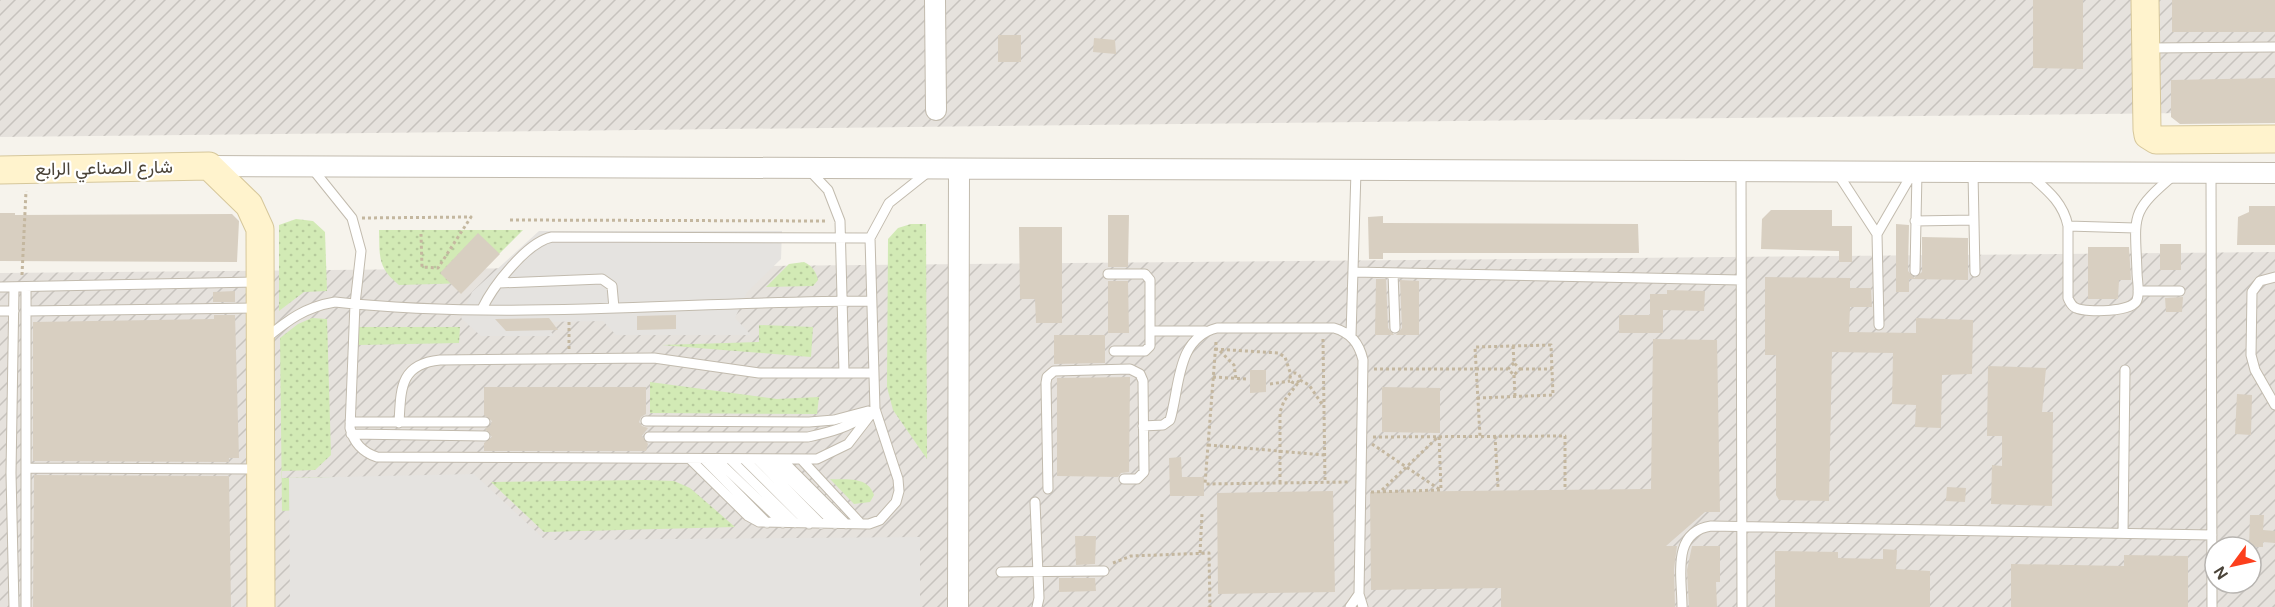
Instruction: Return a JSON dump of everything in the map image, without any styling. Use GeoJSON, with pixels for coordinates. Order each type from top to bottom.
{"type":"FeatureCollection","features":[{"type":"Feature","properties":{"kind":"main road"},"geometry":{"type":"LineString","coordinates":[[2145,0],[2146,129],[2153,139],[2275,139]]}},
{"type":"Feature","properties":{"kind":"main road"},"geometry":{"type":"LineString","coordinates":[[209,166],[240,194],[256,216],[260,229],[261,607]]}},
{"type":"Feature","properties":{"kind":"main road","name":"شارع الصناعي الرابع"},"geometry":{"type":"LineString","coordinates":[[0,170],[209,166]]}},
{"type":"Feature","properties":{"kind":"street"},"geometry":{"type":"LineString","coordinates":[[935,0],[936,110]]}},
{"type":"Feature","properties":{"kind":"street"},"geometry":{"type":"LineString","coordinates":[[209,166],[808,170],[2275,173]]}},
{"type":"Feature","properties":{"kind":"street"},"geometry":{"type":"LineString","coordinates":[[958,607],[959,170]]}},
{"type":"Feature","properties":{"kind":"lane"},"geometry":{"type":"LineString","coordinates":[[2146,48],[2275,47]]}},
{"type":"Feature","properties":{"kind":"lane"},"geometry":{"type":"LineString","coordinates":[[310,166],[352,218],[361,251],[355,304],[350,422],[351,434],[361,449],[377,457],[817,459],[838,451],[856,435],[875,409]]}},
{"type":"Feature","properties":{"kind":"lane"},"geometry":{"type":"LineString","coordinates":[[808,170],[828,190],[840,220],[844,301],[844,373]]}},
{"type":"Feature","properties":{"kind":"lane"},"geometry":{"type":"LineString","coordinates":[[691,460],[748,516],[759,522],[861,524],[880,520],[889,513],[899,491],[888,447],[875,409],[870,301],[870,238],[889,203],[930,170]]}},
{"type":"Feature","properties":{"kind":"lane"},"geometry":{"type":"LineString","coordinates":[[1351,336],[1356,171]]}},
{"type":"Feature","properties":{"kind":"lane"},"geometry":{"type":"LineString","coordinates":[[1740,172],[1742,607]]}},
{"type":"Feature","properties":{"kind":"lane"},"geometry":{"type":"LineString","coordinates":[[1836,172],[1877,234],[1879,325]]}},
{"type":"Feature","properties":{"kind":"lane"},"geometry":{"type":"LineString","coordinates":[[1877,234],[1915,172]]}},
{"type":"Feature","properties":{"kind":"lane"},"geometry":{"type":"LineString","coordinates":[[1915,172],[1915,271]]}},
{"type":"Feature","properties":{"kind":"lane"},"geometry":{"type":"LineString","coordinates":[[1973,172],[1975,272]]}},
{"type":"Feature","properties":{"kind":"lane"},"geometry":{"type":"LineString","coordinates":[[2027,173],[2056,199],[2068,226],[2068,298],[2071,305],[2078,309],[2128,309],[2137,301],[2135,228],[2138,212],[2147,198],[2176,173]]}},
{"type":"Feature","properties":{"kind":"lane"},"geometry":{"type":"LineString","coordinates":[[1682,607],[1681,552],[1686,539],[1703,527],[1742,524],[2212,535],[2211,173]]}},
{"type":"Feature","properties":{"kind":"lane"},"geometry":{"type":"LineString","coordinates":[[1915,221],[1974,220]]}},
{"type":"Feature","properties":{"kind":"lane"},"geometry":{"type":"LineString","coordinates":[[2068,226],[2135,228]]}},
{"type":"Feature","properties":{"kind":"lane"},"geometry":{"type":"LineString","coordinates":[[482,309],[499,283],[530,248],[552,237],[870,238]]}},
{"type":"Feature","properties":{"kind":"lane"},"geometry":{"type":"LineString","coordinates":[[1353,272],[1741,280]]}},
{"type":"Feature","properties":{"kind":"lane"},"geometry":{"type":"LineString","coordinates":[[1393,273],[1395,328]]}},
{"type":"Feature","properties":{"kind":"lane"},"geometry":{"type":"LineString","coordinates":[[1108,274],[1148,275],[1150,331],[1148,349],[1114,351]]}},
{"type":"Feature","properties":{"kind":"lane"},"geometry":{"type":"LineString","coordinates":[[2275,277],[2260,281],[2252,292],[2251,343],[2255,370],[2275,405]]}},
{"type":"Feature","properties":{"kind":"lane"},"geometry":{"type":"LineString","coordinates":[[499,283],[603,279],[612,286],[614,308]]}},
{"type":"Feature","properties":{"kind":"lane"},"geometry":{"type":"LineString","coordinates":[[0,287],[260,295]]}},
{"type":"Feature","properties":{"kind":"lane"},"geometry":{"type":"LineString","coordinates":[[14,607],[11,472],[14,311],[20,287]]}},
{"type":"Feature","properties":{"kind":"lane"},"geometry":{"type":"LineString","coordinates":[[20,287],[26,311],[26,607]]}},
{"type":"Feature","properties":{"kind":"lane"},"geometry":{"type":"LineString","coordinates":[[2138,291],[2180,291]]}},
{"type":"Feature","properties":{"kind":"lane"},"geometry":{"type":"LineString","coordinates":[[26,311],[260,295]]}},
{"type":"Feature","properties":{"kind":"lane"},"geometry":{"type":"LineString","coordinates":[[260,343],[296,313],[315,305],[335,302],[482,309],[569,309],[870,301]]}},
{"type":"Feature","properties":{"kind":"lane"},"geometry":{"type":"LineString","coordinates":[[0,312],[14,311]]}},
{"type":"Feature","properties":{"kind":"lane"},"geometry":{"type":"LineString","coordinates":[[1150,331],[1207,331],[1217,328],[1334,328],[1351,336],[1361,351],[1363,369],[1359,594],[1363,607]]}},
{"type":"Feature","properties":{"kind":"lane"},"geometry":{"type":"LineString","coordinates":[[1143,426],[1163,425],[1170,420],[1185,354],[1192,342],[1207,331]]}},
{"type":"Feature","properties":{"kind":"lane"},"geometry":{"type":"LineString","coordinates":[[399,423],[401,386],[412,370],[421,364],[448,359],[654,358],[759,373],[873,374]]}},
{"type":"Feature","properties":{"kind":"lane"},"geometry":{"type":"LineString","coordinates":[[1048,489],[1046,383],[1051,372],[1130,369],[1137,372],[1143,381],[1144,472],[1137,479],[1124,478]]}},
{"type":"Feature","properties":{"kind":"lane"},"geometry":{"type":"LineString","coordinates":[[2123,533],[2125,370]]}},
{"type":"Feature","properties":{"kind":"lane"},"geometry":{"type":"LineString","coordinates":[[646,421],[809,422],[834,420],[875,409]]}},
{"type":"Feature","properties":{"kind":"lane"},"geometry":{"type":"LineString","coordinates":[[649,437],[808,437],[832,432],[855,423],[875,409]]}},
{"type":"Feature","properties":{"kind":"lane"},"geometry":{"type":"LineString","coordinates":[[350,422],[485,422]]}},
{"type":"Feature","properties":{"kind":"lane"},"geometry":{"type":"LineString","coordinates":[[351,434],[485,435]]}},
{"type":"Feature","properties":{"kind":"lane"},"geometry":{"type":"LineString","coordinates":[[801,459],[861,524]]}},
{"type":"Feature","properties":{"kind":"lane"},"geometry":{"type":"LineString","coordinates":[[705,460],[767,523]]}},
{"type":"Feature","properties":{"kind":"lane"},"geometry":{"type":"LineString","coordinates":[[717,460],[783,523]]}},
{"type":"Feature","properties":{"kind":"lane"},"geometry":{"type":"LineString","coordinates":[[731,460],[795,523]]}},
{"type":"Feature","properties":{"kind":"lane"},"geometry":{"type":"LineString","coordinates":[[745,460],[809,524]]}},
{"type":"Feature","properties":{"kind":"lane"},"geometry":{"type":"LineString","coordinates":[[758,460],[821,524]]}},
{"type":"Feature","properties":{"kind":"lane"},"geometry":{"type":"LineString","coordinates":[[770,460],[835,524]]}},
{"type":"Feature","properties":{"kind":"lane"},"geometry":{"type":"LineString","coordinates":[[782,460],[846,524]]}},
{"type":"Feature","properties":{"kind":"lane"},"geometry":{"type":"LineString","coordinates":[[26,468],[261,469]]}},
{"type":"Feature","properties":{"kind":"lane"},"geometry":{"type":"LineString","coordinates":[[0,473],[11,472]]}},
{"type":"Feature","properties":{"kind":"lane"},"geometry":{"type":"LineString","coordinates":[[1035,502],[1040,604]]}},
{"type":"Feature","properties":{"kind":"lane"},"geometry":{"type":"LineString","coordinates":[[1001,572],[1104,571]]}},
{"type":"Feature","properties":{"kind":"lane"},"geometry":{"type":"LineString","coordinates":[[1350,607],[1359,594]]}},
{"type":"Feature","properties":{"kind":"path"},"geometry":{"type":"LineString","coordinates":[[20,287],[26,186]]}},
{"type":"Feature","properties":{"kind":"path"},"geometry":{"type":"LineString","coordinates":[[352,218],[471,217],[438,268],[422,267],[421,234]]}},
{"type":"Feature","properties":{"kind":"path"},"geometry":{"type":"LineString","coordinates":[[510,220],[840,220]]}},
{"type":"Feature","properties":{"kind":"path"},"geometry":{"type":"LineString","coordinates":[[569,309],[569,358]]}},
{"type":"Feature","properties":{"kind":"path"},"geometry":{"type":"LineString","coordinates":[[1217,328],[1205,484],[1325,483],[1381,491],[1440,490]]}},
{"type":"Feature","properties":{"kind":"path"},"geometry":{"type":"LineString","coordinates":[[1323,328],[1325,483]]}},
{"type":"Feature","properties":{"kind":"path"},"geometry":{"type":"LineString","coordinates":[[1477,398],[1553,394],[1551,345],[1475,347],[1477,398],[1480,436]]}},
{"type":"Feature","properties":{"kind":"path"},"geometry":{"type":"LineString","coordinates":[[1513,346],[1514,363],[1520,369],[1552,369]]}},
{"type":"Feature","properties":{"kind":"path"},"geometry":{"type":"LineString","coordinates":[[1215,349],[1278,353],[1285,357],[1291,375],[1290,381]]}},
{"type":"Feature","properties":{"kind":"path"},"geometry":{"type":"LineString","coordinates":[[1215,349],[1230,360],[1236,379]]}},
{"type":"Feature","properties":{"kind":"path"},"geometry":{"type":"LineString","coordinates":[[1363,369],[1508,369],[1514,363]]}},
{"type":"Feature","properties":{"kind":"path"},"geometry":{"type":"LineString","coordinates":[[1508,369],[1514,375],[1515,396]]}},
{"type":"Feature","properties":{"kind":"path"},"geometry":{"type":"LineString","coordinates":[[1514,375],[1520,369]]}},
{"type":"Feature","properties":{"kind":"path"},"geometry":{"type":"LineString","coordinates":[[1291,375],[1296,373],[1299,382]]}},
{"type":"Feature","properties":{"kind":"path"},"geometry":{"type":"LineString","coordinates":[[1213,378],[1247,379]]}},
{"type":"Feature","properties":{"kind":"path"},"geometry":{"type":"LineString","coordinates":[[1270,384],[1290,381],[1309,385],[1324,407]]}},
{"type":"Feature","properties":{"kind":"path"},"geometry":{"type":"LineString","coordinates":[[1280,483],[1281,406],[1299,382]]}},
{"type":"Feature","properties":{"kind":"path"},"geometry":{"type":"LineString","coordinates":[[1381,491],[1439,435]]}},
{"type":"Feature","properties":{"kind":"path"},"geometry":{"type":"LineString","coordinates":[[1439,435],[1440,490]]}},
{"type":"Feature","properties":{"kind":"path"},"geometry":{"type":"LineString","coordinates":[[1362,438],[1439,435],[1564,436],[1565,486]]}},
{"type":"Feature","properties":{"kind":"path"},"geometry":{"type":"LineString","coordinates":[[1495,436],[1498,488]]}},
{"type":"Feature","properties":{"kind":"path"},"geometry":{"type":"LineString","coordinates":[[1362,438],[1440,490]]}},
{"type":"Feature","properties":{"kind":"path"},"geometry":{"type":"LineString","coordinates":[[1208,444],[1325,454]]}},
{"type":"Feature","properties":{"kind":"path"},"geometry":{"type":"LineString","coordinates":[[1200,553],[1202,514]]}},
{"type":"Feature","properties":{"kind":"path"},"geometry":{"type":"LineString","coordinates":[[1104,571],[1116,561],[1131,556],[1209,553],[1210,607]]}},
{"type":"Feature","properties":{"kind":"shaded area"},"geometry":{"type":"Polygon","coordinates":[[[0,0],[2275,0],[2275,112],[0,137],[0,0]]]}},
{"type":"Feature","properties":{"kind":"shaded area"},"geometry":{"type":"Polygon","coordinates":[[[539,231],[782,231],[781,259],[747,292],[735,318],[751,335],[616,335],[603,321],[544,322],[554,336],[481,336],[461,318],[472,292],[539,231]]]}},
{"type":"Feature","properties":{"kind":"shaded area"},"geometry":{"type":"Polygon","coordinates":[[[2275,252],[2275,607],[0,607],[0,273],[2275,252]]]}},
{"type":"Feature","properties":{"kind":"shaded area"},"geometry":{"type":"Polygon","coordinates":[[[474,474],[545,540],[920,537],[920,607],[290,607],[289,478],[474,474]]]}},
{"type":"Feature","properties":{"kind":"green space"},"geometry":{"type":"Polygon","coordinates":[[[296,219],[313,221],[325,232],[327,291],[304,292],[279,311],[279,225],[296,219]]]}},
{"type":"Feature","properties":{"kind":"green space"},"geometry":{"type":"Polygon","coordinates":[[[911,224],[926,224],[927,459],[893,410],[887,387],[888,239],[898,228],[911,224]]]}},
{"type":"Feature","properties":{"kind":"green space"},"geometry":{"type":"Polygon","coordinates":[[[379,230],[523,230],[470,283],[399,285],[383,267],[379,230]]]}},
{"type":"Feature","properties":{"kind":"green space"},"geometry":{"type":"Polygon","coordinates":[[[804,262],[816,274],[818,280],[813,286],[766,287],[789,264],[804,262]]]}},
{"type":"Feature","properties":{"kind":"green space"},"geometry":{"type":"Polygon","coordinates":[[[312,318],[327,319],[331,455],[315,470],[282,471],[282,478],[333,477],[333,508],[282,511],[280,338],[298,324],[312,318]]]}},
{"type":"Feature","properties":{"kind":"green space"},"geometry":{"type":"Polygon","coordinates":[[[759,325],[813,327],[811,357],[661,345],[759,342],[759,325]]]}},
{"type":"Feature","properties":{"kind":"green space"},"geometry":{"type":"Polygon","coordinates":[[[358,327],[460,327],[459,343],[358,345],[358,327]]]}},
{"type":"Feature","properties":{"kind":"green space"},"geometry":{"type":"Polygon","coordinates":[[[650,382],[777,399],[819,397],[817,414],[650,413],[650,382]]]}},
{"type":"Feature","properties":{"kind":"green space"},"geometry":{"type":"Polygon","coordinates":[[[830,479],[850,479],[862,482],[871,489],[874,495],[870,502],[854,504],[830,479]]]}},
{"type":"Feature","properties":{"kind":"green space"},"geometry":{"type":"Polygon","coordinates":[[[674,481],[690,488],[735,527],[544,532],[491,482],[674,481]]]}},
{"type":"Feature","properties":{"kind":"building"},"geometry":{"type":"Polygon","coordinates":[[[2033,0],[2083,0],[2083,69],[2033,68],[2033,0]]]}},
{"type":"Feature","properties":{"kind":"building"},"geometry":{"type":"Polygon","coordinates":[[[2172,0],[2275,0],[2275,32],[2172,32],[2172,0]]]}},
{"type":"Feature","properties":{"kind":"building"},"geometry":{"type":"Polygon","coordinates":[[[998,35],[1021,35],[1021,62],[998,62],[998,35]]]}},
{"type":"Feature","properties":{"kind":"building"},"geometry":{"type":"Polygon","coordinates":[[[1094,38],[1115,40],[1116,54],[1093,52],[1094,38]]]}},
{"type":"Feature","properties":{"kind":"building"},"geometry":{"type":"Polygon","coordinates":[[[2275,78],[2275,123],[2180,124],[2171,117],[2171,80],[2275,78]]]}},
{"type":"Feature","properties":{"kind":"building"},"geometry":{"type":"Polygon","coordinates":[[[2249,206],[2275,206],[2275,245],[2237,245],[2238,217],[2249,212],[2249,206]]]}},
{"type":"Feature","properties":{"kind":"building"},"geometry":{"type":"Polygon","coordinates":[[[1771,210],[1832,210],[1832,226],[1852,226],[1852,262],[1839,262],[1839,251],[1761,249],[1762,219],[1771,210]]]}},
{"type":"Feature","properties":{"kind":"building"},"geometry":{"type":"Polygon","coordinates":[[[0,213],[15,213],[15,215],[232,214],[239,221],[237,262],[0,261],[0,213]]]}},
{"type":"Feature","properties":{"kind":"building"},"geometry":{"type":"Polygon","coordinates":[[[1108,215],[1129,215],[1128,267],[1108,267],[1108,215]]]}},
{"type":"Feature","properties":{"kind":"building"},"geometry":{"type":"Polygon","coordinates":[[[1383,216],[1383,223],[1638,224],[1639,253],[1383,253],[1383,259],[1369,259],[1368,217],[1383,216]]]}},
{"type":"Feature","properties":{"kind":"building"},"geometry":{"type":"Polygon","coordinates":[[[1896,224],[1909,225],[1908,271],[1914,278],[1922,272],[1922,237],[1968,238],[1968,280],[1909,279],[1909,292],[1896,292],[1896,224]]]}},
{"type":"Feature","properties":{"kind":"building"},"geometry":{"type":"Polygon","coordinates":[[[1019,227],[1062,227],[1062,323],[1036,323],[1035,299],[1020,299],[1019,227]]]}},
{"type":"Feature","properties":{"kind":"building"},"geometry":{"type":"Polygon","coordinates":[[[478,233],[500,254],[461,294],[440,273],[478,233]]]}},
{"type":"Feature","properties":{"kind":"building"},"geometry":{"type":"Polygon","coordinates":[[[2160,244],[2181,244],[2181,270],[2160,270],[2160,244]]]}},
{"type":"Feature","properties":{"kind":"building"},"geometry":{"type":"Polygon","coordinates":[[[2088,247],[2129,247],[2131,280],[2119,280],[2118,299],[2088,299],[2088,247]]]}},
{"type":"Feature","properties":{"kind":"building"},"geometry":{"type":"Polygon","coordinates":[[[1765,277],[1850,278],[1850,288],[1871,288],[1872,307],[1850,307],[1849,332],[1916,333],[1916,318],[1973,320],[1972,374],[1942,375],[1941,428],[1915,427],[1916,405],[1892,404],[1893,353],[1832,352],[1829,501],[1779,500],[1776,495],[1776,355],[1765,355],[1765,277]]]}},
{"type":"Feature","properties":{"kind":"building"},"geometry":{"type":"Polygon","coordinates":[[[1376,279],[1386,279],[1388,328],[1394,335],[1375,335],[1376,279]]]}},
{"type":"Feature","properties":{"kind":"building"},"geometry":{"type":"Polygon","coordinates":[[[1400,280],[1419,281],[1419,335],[1396,335],[1402,328],[1400,280]]]}},
{"type":"Feature","properties":{"kind":"building"},"geometry":{"type":"Polygon","coordinates":[[[1108,281],[1128,281],[1129,333],[1108,333],[1108,281]]]}},
{"type":"Feature","properties":{"kind":"building"},"geometry":{"type":"Polygon","coordinates":[[[1667,290],[1705,291],[1704,311],[1663,310],[1663,333],[1619,333],[1619,315],[1650,315],[1650,294],[1667,294],[1667,290]]]}},
{"type":"Feature","properties":{"kind":"building"},"geometry":{"type":"Polygon","coordinates":[[[235,291],[235,302],[213,302],[213,292],[235,291]]]}},
{"type":"Feature","properties":{"kind":"building"},"geometry":{"type":"Polygon","coordinates":[[[2183,297],[2182,312],[2166,312],[2165,298],[2183,297]]]}},
{"type":"Feature","properties":{"kind":"building"},"geometry":{"type":"Polygon","coordinates":[[[214,315],[235,315],[239,458],[229,458],[229,462],[33,461],[33,322],[214,319],[214,315]]]}},
{"type":"Feature","properties":{"kind":"building"},"geometry":{"type":"Polygon","coordinates":[[[676,315],[676,329],[637,330],[637,316],[676,315]]]}},
{"type":"Feature","properties":{"kind":"building"},"geometry":{"type":"Polygon","coordinates":[[[549,318],[558,330],[506,331],[495,319],[549,318]]]}},
{"type":"Feature","properties":{"kind":"building"},"geometry":{"type":"Polygon","coordinates":[[[1054,335],[1105,335],[1105,363],[1054,364],[1054,335]]]}},
{"type":"Feature","properties":{"kind":"building"},"geometry":{"type":"Polygon","coordinates":[[[1653,339],[1717,340],[1720,512],[1705,512],[1666,546],[1677,546],[1674,569],[1675,607],[1501,607],[1501,588],[1371,590],[1370,492],[1651,489],[1653,339]]]}},
{"type":"Feature","properties":{"kind":"building"},"geometry":{"type":"Polygon","coordinates":[[[1988,366],[2046,368],[2042,412],[2053,412],[2052,506],[1991,504],[1992,465],[2002,466],[2002,436],[1987,436],[1988,366]]]}},
{"type":"Feature","properties":{"kind":"building"},"geometry":{"type":"Polygon","coordinates":[[[1250,370],[1266,370],[1266,392],[1250,393],[1250,370]]]}},
{"type":"Feature","properties":{"kind":"building"},"geometry":{"type":"Polygon","coordinates":[[[1130,377],[1129,472],[1121,473],[1118,477],[1057,476],[1057,378],[1130,377]]]}},
{"type":"Feature","properties":{"kind":"building"},"geometry":{"type":"Polygon","coordinates":[[[484,387],[646,387],[646,414],[639,422],[648,428],[642,436],[648,444],[646,451],[484,451],[484,443],[492,437],[485,429],[492,421],[484,415],[484,387]]]}},
{"type":"Feature","properties":{"kind":"building"},"geometry":{"type":"Polygon","coordinates":[[[1382,387],[1440,388],[1440,433],[1382,432],[1382,387]]]}},
{"type":"Feature","properties":{"kind":"building"},"geometry":{"type":"Polygon","coordinates":[[[2237,394],[2252,395],[2251,435],[2235,434],[2237,394]]]}},
{"type":"Feature","properties":{"kind":"building"},"geometry":{"type":"Polygon","coordinates":[[[1181,457],[1182,477],[1204,477],[1204,496],[1170,496],[1169,458],[1181,457]]]}},
{"type":"Feature","properties":{"kind":"building"},"geometry":{"type":"Polygon","coordinates":[[[34,475],[229,476],[231,607],[33,607],[34,475]]]}},
{"type":"Feature","properties":{"kind":"building"},"geometry":{"type":"Polygon","coordinates":[[[1947,487],[1966,488],[1965,502],[1946,501],[1947,487]]]}},
{"type":"Feature","properties":{"kind":"building"},"geometry":{"type":"Polygon","coordinates":[[[1333,491],[1335,592],[1218,594],[1217,493],[1333,491]]]}},
{"type":"Feature","properties":{"kind":"building"},"geometry":{"type":"Polygon","coordinates":[[[2250,515],[2264,515],[2263,530],[2275,531],[2275,543],[2263,542],[2263,535],[2249,535],[2250,515]]]}},
{"type":"Feature","properties":{"kind":"building"},"geometry":{"type":"Polygon","coordinates":[[[1075,536],[1096,536],[1095,564],[1076,565],[1075,536]]]}},
{"type":"Feature","properties":{"kind":"building"},"geometry":{"type":"Polygon","coordinates":[[[1692,546],[1720,546],[1720,582],[1716,582],[1717,607],[1689,607],[1687,570],[1692,546]]]}},
{"type":"Feature","properties":{"kind":"building"},"geometry":{"type":"Polygon","coordinates":[[[1883,549],[1897,550],[1896,569],[1930,571],[1930,607],[1775,607],[1775,551],[1838,552],[1838,558],[1883,559],[1883,549]]]}},
{"type":"Feature","properties":{"kind":"building"},"geometry":{"type":"Polygon","coordinates":[[[2124,555],[2188,556],[2188,607],[2011,607],[2011,564],[2124,566],[2124,555]]]}},
{"type":"Feature","properties":{"kind":"building"},"geometry":{"type":"Polygon","coordinates":[[[1059,578],[1095,578],[1096,591],[1059,592],[1059,578]]]}}]}
